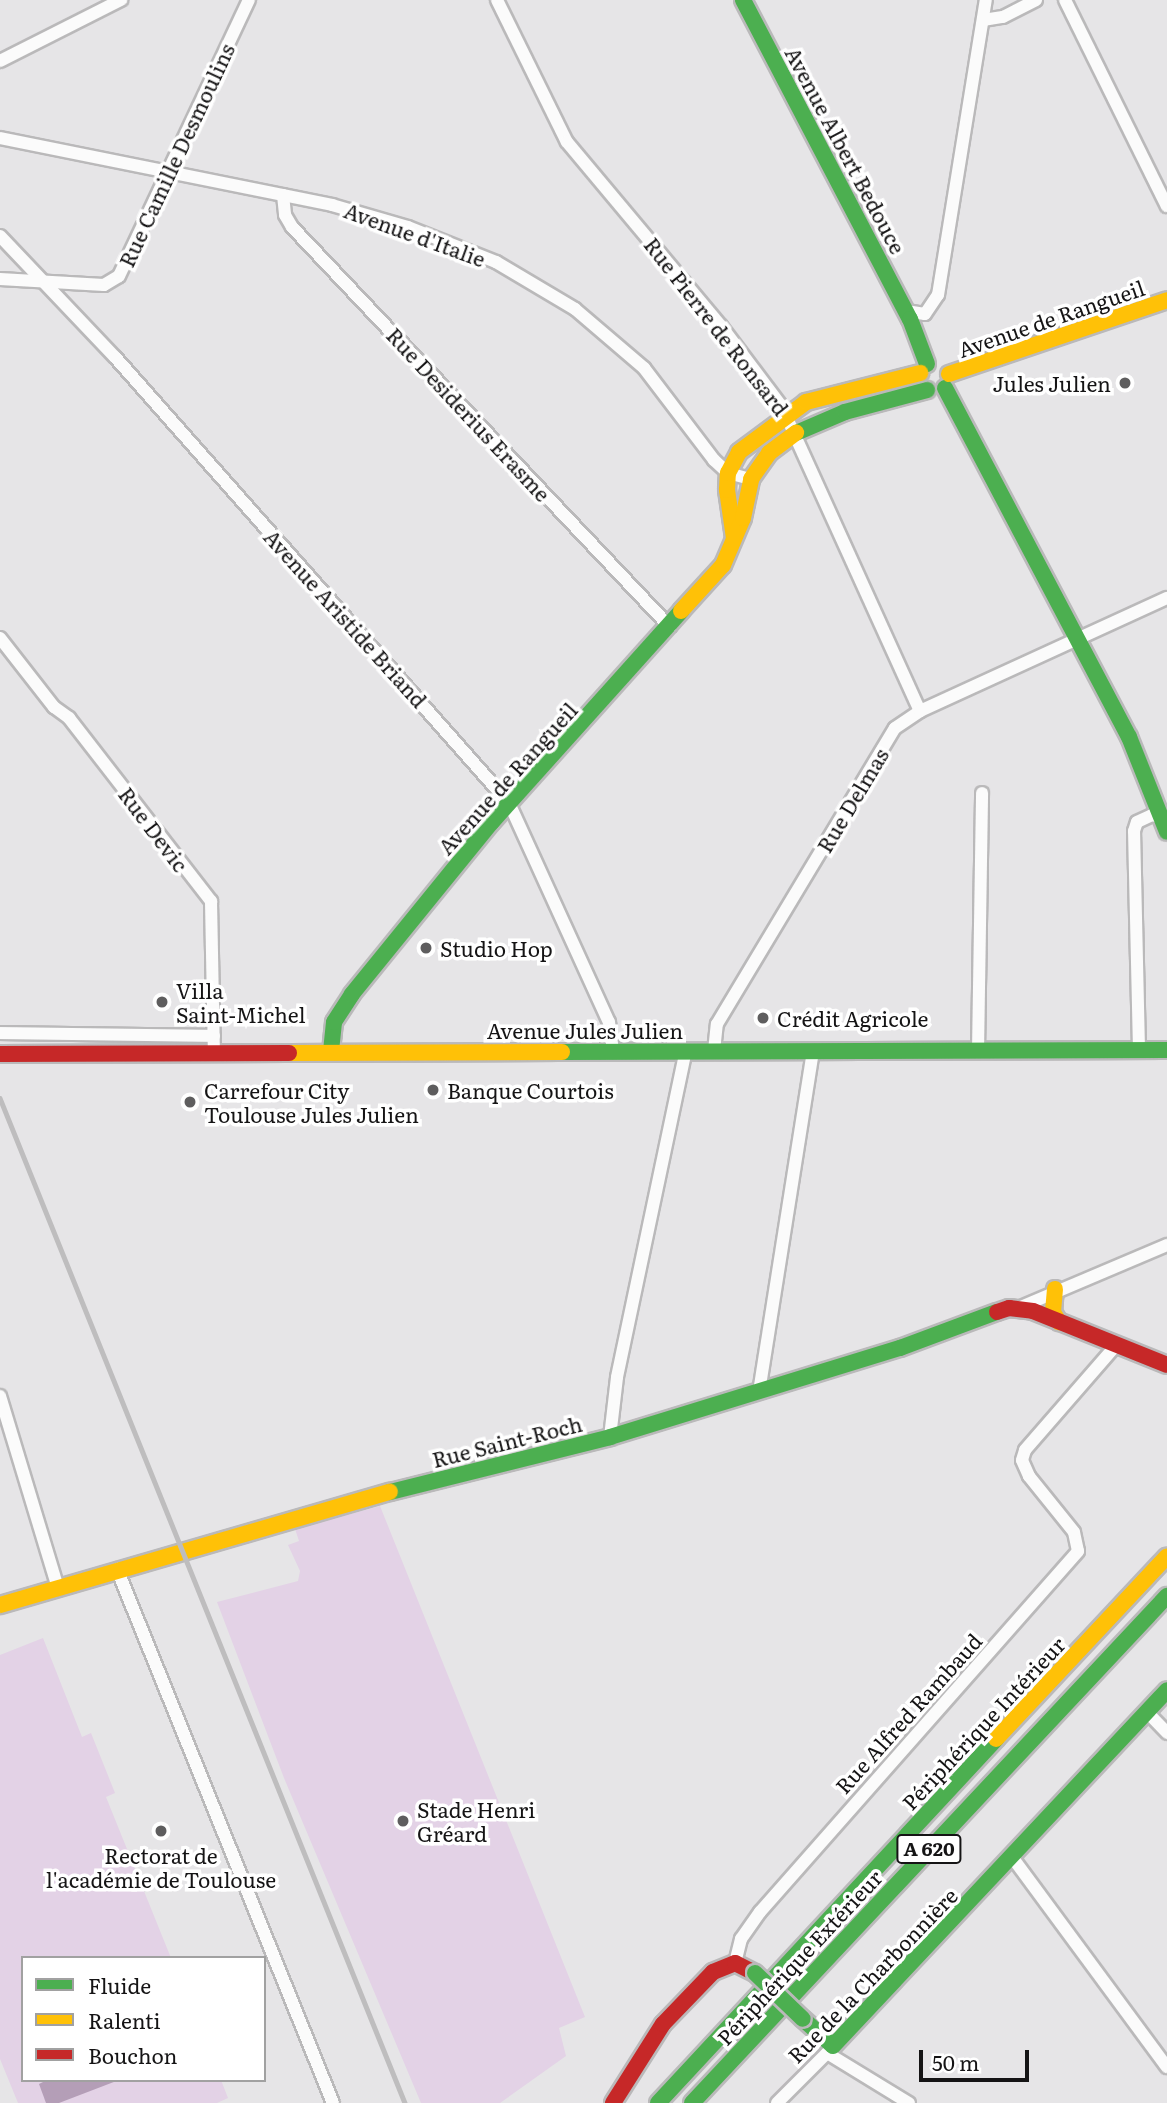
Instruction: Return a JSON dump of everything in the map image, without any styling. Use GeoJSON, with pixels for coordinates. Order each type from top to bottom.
{"type":"FeatureCollection","features":[{"type":"Feature","properties":{"kind":"main road","name":"Avenue Albert Bedouce"},"geometry":{"type":"LineString","coordinates":[[743,0],[1133,745],[1167,832]]}},
{"type":"Feature","properties":{"kind":"main road","name":"Avenue de Rangueil"},"geometry":{"type":"LineString","coordinates":[[728,473],[739,452],[786,414],[835,392],[998,362],[1167,300]]}},
{"type":"Feature","properties":{"kind":"main road","name":"Avenue de Rangueil"},"geometry":{"type":"LineString","coordinates":[[331,1051],[332,1027],[340,1010],[509,803],[723,565],[734,544],[751,479],[769,453],[796,433],[845,412],[927,390],[936,372]]}},
{"type":"Feature","properties":{"kind":"main road"},"geometry":{"type":"LineString","coordinates":[[728,473],[734,544]]}},
{"type":"Feature","properties":{"kind":"main road","name":"Avenue Jules Julien"},"geometry":{"type":"LineString","coordinates":[[2,1054],[1167,1050]]}},
{"type":"Feature","properties":{"kind":"main road"},"geometry":{"type":"LineString","coordinates":[[1055,1289],[1052,1304],[1059,1322]]}},
{"type":"Feature","properties":{"kind":"main road"},"geometry":{"type":"LineString","coordinates":[[1021,1307],[1167,1365]]}},
{"type":"Feature","properties":{"kind":"main road","name":"Rue Saint-Roch"},"geometry":{"type":"LineString","coordinates":[[0,1605],[57,1586],[351,1502],[610,1437],[1021,1307]]}},
{"type":"Feature","properties":{"kind":"main road","name":"Périphérique Intérieur"},"geometry":{"type":"LineString","coordinates":[[658,2103],[1167,1556]]}},
{"type":"Feature","properties":{"kind":"main road","name":"Périphérique Extérieur"},"geometry":{"type":"LineString","coordinates":[[692,2103],[1167,1596]]}},
{"type":"Feature","properties":{"kind":"main road","name":"Rue de la Charbonnière"},"geometry":{"type":"LineString","coordinates":[[830,2050],[1167,1690]]}},
{"type":"Feature","properties":{"kind":"main road"},"geometry":{"type":"LineString","coordinates":[[612,2103],[680,2004],[713,1972],[735,1963],[755,1973],[803,2019],[830,2050]]}},
{"type":"Feature","properties":{"kind":"street"},"geometry":{"type":"LineString","coordinates":[[0,61],[121,0]]}},
{"type":"Feature","properties":{"kind":"street","name":"Rue Camille Desmoulins"},"geometry":{"type":"LineString","coordinates":[[0,279],[104,285],[119,276],[249,0]]}},
{"type":"Feature","properties":{"kind":"street","name":"Rue Pierre de Ronsard"},"geometry":{"type":"LineString","coordinates":[[497,0],[567,142],[721,326],[786,414],[920,711]]}},
{"type":"Feature","properties":{"kind":"street"},"geometry":{"type":"LineString","coordinates":[[908,315],[925,314],[938,296],[986,0]]}},
{"type":"Feature","properties":{"kind":"street"},"geometry":{"type":"LineString","coordinates":[[983,20],[1003,17],[1036,0]]}},
{"type":"Feature","properties":{"kind":"street"},"geometry":{"type":"LineString","coordinates":[[1065,0],[1167,206]]}},
{"type":"Feature","properties":{"kind":"street","name":"Avenue d'Italie"},"geometry":{"type":"LineString","coordinates":[[0,138],[284,195],[408,227],[496,262],[564,301],[644,368],[728,473]]}},
{"type":"Feature","properties":{"kind":"street","name":"Rue Desiderius Erasme"},"geometry":{"type":"LineString","coordinates":[[284,195],[285,215],[292,228],[670,627]]}},
{"type":"Feature","properties":{"kind":"street","name":"Avenue Aristide Briand"},"geometry":{"type":"LineString","coordinates":[[0,236],[115,357],[509,803],[609,1023],[613,1051]]}},
{"type":"Feature","properties":{"kind":"street"},"geometry":{"type":"LineString","coordinates":[[728,473],[751,479]]}},
{"type":"Feature","properties":{"kind":"street","name":"Rue Delmas"},"geometry":{"type":"LineString","coordinates":[[715,1051],[717,1024],[895,728],[920,711],[1167,598]]}},
{"type":"Feature","properties":{"kind":"street","name":"Rue Devic"},"geometry":{"type":"LineString","coordinates":[[0,638],[54,707],[69,718],[211,901],[214,1053]]}},
{"type":"Feature","properties":{"kind":"street"},"geometry":{"type":"LineString","coordinates":[[978,1052],[982,793]]}},
{"type":"Feature","properties":{"kind":"street"},"geometry":{"type":"LineString","coordinates":[[1139,1050],[1134,831],[1137,822],[1152,815],[1160,817]]}},
{"type":"Feature","properties":{"kind":"street"},"geometry":{"type":"LineString","coordinates":[[0,1033],[214,1036]]}},
{"type":"Feature","properties":{"kind":"street"},"geometry":{"type":"LineString","coordinates":[[610,1437],[617,1377],[685,1050]]}},
{"type":"Feature","properties":{"kind":"street"},"geometry":{"type":"LineString","coordinates":[[759,1392],[813,1051]]}},
{"type":"Feature","properties":{"kind":"street"},"geometry":{"type":"LineString","coordinates":[[1021,1307],[1055,1289],[1167,1245]]}},
{"type":"Feature","properties":{"kind":"street","name":"Rue Alfred Rambaud"},"geometry":{"type":"LineString","coordinates":[[735,1963],[741,1939],[760,1912],[1078,1551],[1074,1532],[1029,1476],[1022,1460],[1025,1450],[1116,1344]]}},
{"type":"Feature","properties":{"kind":"street"},"geometry":{"type":"LineString","coordinates":[[0,1396],[57,1586]]}},
{"type":"Feature","properties":{"kind":"street"},"geometry":{"type":"LineString","coordinates":[[117,1569],[333,2103]]}},
{"type":"Feature","properties":{"kind":"street"},"geometry":{"type":"LineString","coordinates":[[1147,1712],[1167,1733]]}},
{"type":"Feature","properties":{"kind":"street"},"geometry":{"type":"LineString","coordinates":[[1012,1857],[1167,2067]]}},
{"type":"Feature","properties":{"kind":"street"},"geometry":{"type":"LineString","coordinates":[[830,2050],[909,2103]]}},
{"type":"Feature","properties":{"kind":"street","name":"Rue de la Charbonnière"},"geometry":{"type":"LineString","coordinates":[[777,2103],[830,2050]]}},
{"type":"Feature","properties":{"kind":"shaded area","name":"Stade Henri Gréard"},"geometry":{"type":"Polygon","coordinates":[[[380,1506],[585,2017],[559,2028],[566,2056],[500,2103],[421,2103],[284,1778],[217,1602],[298,1581],[300,1571],[288,1545],[299,1541],[295,1529],[380,1506]]]}},
{"type":"Feature","properties":{"kind":"shaded area"},"geometry":{"type":"Polygon","coordinates":[[[43,1638],[82,1737],[91,1733],[115,1793],[106,1797],[170,1956],[21,1956],[21,2082],[222,2082],[228,2098],[217,2103],[18,2103],[0,2059],[0,1655],[43,1638]]]}},
{"type":"Feature","properties":{"kind":"shaded area"},"geometry":{"type":"Polygon","coordinates":[[[114,2082],[59,2103],[46,2103],[39,2084],[114,2082]]]}},
{"type":"Feature","properties":{"kind":"railway"},"geometry":{"type":"LineString","coordinates":[[0,1098],[405,2103]]}},
{"type":"Feature","properties":{"kind":"traffic: fast"},"geometry":{"type":"LineString","coordinates":[[743,0],[910,319],[927,364]]}},
{"type":"Feature","properties":{"kind":"traffic: fast"},"geometry":{"type":"LineString","coordinates":[[945,388],[1129,737],[1167,832]]}},
{"type":"Feature","properties":{"kind":"traffic: fast"},"geometry":{"type":"LineString","coordinates":[[796,433],[845,412],[927,390]]}},
{"type":"Feature","properties":{"kind":"traffic: fast"},"geometry":{"type":"LineString","coordinates":[[331,1051],[334,1022],[352,994],[492,822],[681,611]]}},
{"type":"Feature","properties":{"kind":"traffic: fast"},"geometry":{"type":"LineString","coordinates":[[562,1052],[1167,1050]]}},
{"type":"Feature","properties":{"kind":"traffic: fast"},"geometry":{"type":"LineString","coordinates":[[390,1492],[610,1437],[900,1348],[997,1312]]}},
{"type":"Feature","properties":{"kind":"traffic: fast"},"geometry":{"type":"LineString","coordinates":[[692,2103],[1167,1596]]}},
{"type":"Feature","properties":{"kind":"traffic: fast"},"geometry":{"type":"LineString","coordinates":[[803,2019],[833,2046],[1167,1690]]}},
{"type":"Feature","properties":{"kind":"traffic: fast"},"geometry":{"type":"LineString","coordinates":[[658,2103],[996,1739]]}},
{"type":"Feature","properties":{"kind":"traffic: fast"},"geometry":{"type":"LineString","coordinates":[[755,1973],[803,2019]]}},
{"type":"Feature","properties":{"kind":"traffic: slow"},"geometry":{"type":"LineString","coordinates":[[949,374],[1167,300]]}},
{"type":"Feature","properties":{"kind":"traffic: slow"},"geometry":{"type":"LineString","coordinates":[[734,538],[727,490],[728,473],[739,452],[806,402],[920,373]]}},
{"type":"Feature","properties":{"kind":"traffic: slow"},"geometry":{"type":"LineString","coordinates":[[681,611],[723,565],[743,518],[751,479],[769,453],[796,433]]}},
{"type":"Feature","properties":{"kind":"traffic: slow"},"geometry":{"type":"LineString","coordinates":[[289,1053],[562,1052]]}},
{"type":"Feature","properties":{"kind":"traffic: slow"},"geometry":{"type":"LineString","coordinates":[[1055,1289],[1053,1312],[1059,1322]]}},
{"type":"Feature","properties":{"kind":"traffic: slow"},"geometry":{"type":"LineString","coordinates":[[0,1605],[390,1492]]}},
{"type":"Feature","properties":{"kind":"traffic: slow"},"geometry":{"type":"LineString","coordinates":[[996,1739],[1167,1556]]}},
{"type":"Feature","properties":{"kind":"traffic: jam"},"geometry":{"type":"LineString","coordinates":[[0,1054],[289,1053]]}},
{"type":"Feature","properties":{"kind":"traffic: jam"},"geometry":{"type":"LineString","coordinates":[[997,1312],[1009,1308],[1033,1311],[1167,1365]]}},
{"type":"Feature","properties":{"kind":"traffic: jam"},"geometry":{"type":"LineString","coordinates":[[613,2103],[663,2024],[713,1972],[735,1963],[755,1973]]}},
{"type":"Feature","properties":{"kind":"place","name":"Jules Julien"},"geometry":{"type":"Point","coordinates":[1125,383]}},
{"type":"Feature","properties":{"kind":"place","name":"Studio Hop"},"geometry":{"type":"Point","coordinates":[426,948]}},
{"type":"Feature","properties":{"kind":"place","name":"Villa Saint-Michel"},"geometry":{"type":"Point","coordinates":[162,1002]}},
{"type":"Feature","properties":{"kind":"place","name":"Crédit Agricole"},"geometry":{"type":"Point","coordinates":[763,1018]}},
{"type":"Feature","properties":{"kind":"place","name":"Banque Courtois"},"geometry":{"type":"Point","coordinates":[433,1090]}},
{"type":"Feature","properties":{"kind":"place","name":"Carrefour City Toulouse Jules Julien"},"geometry":{"type":"Point","coordinates":[190,1102]}},
{"type":"Feature","properties":{"kind":"place","name":"Stade Henri Gréard"},"geometry":{"type":"Point","coordinates":[403,1821]}},
{"type":"Feature","properties":{"kind":"place","name":"Rectorat de l'académie de Toulouse"},"geometry":{"type":"Point","coordinates":[161,1831]}}]}
